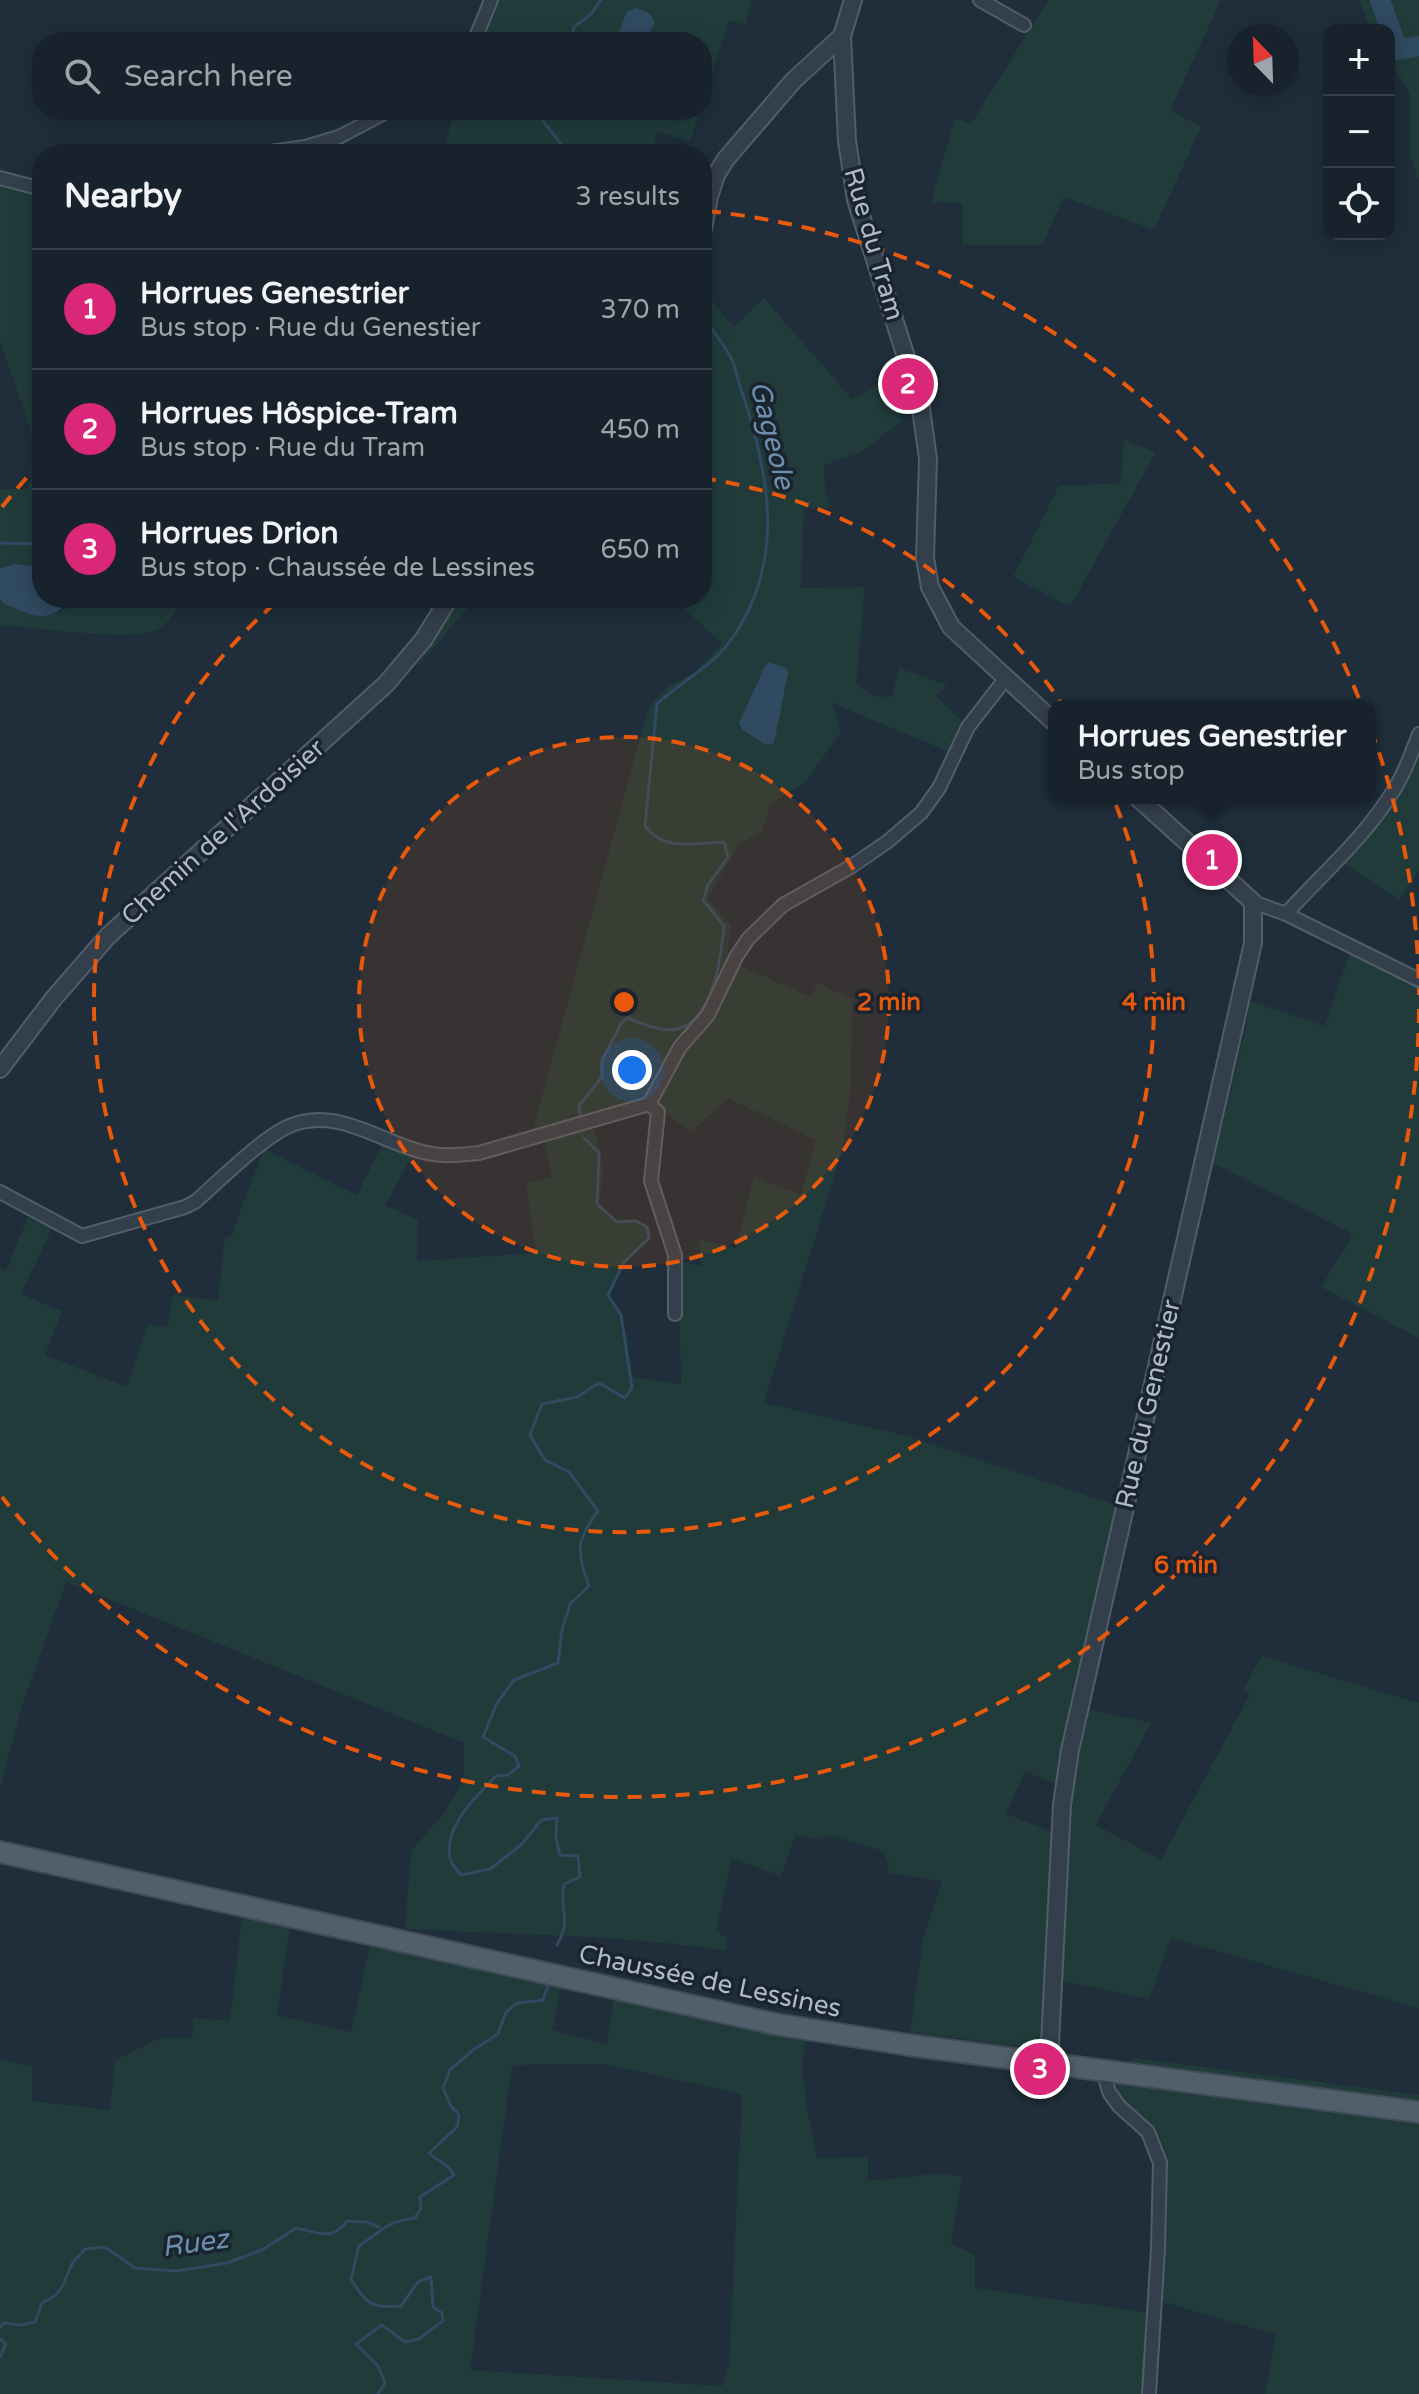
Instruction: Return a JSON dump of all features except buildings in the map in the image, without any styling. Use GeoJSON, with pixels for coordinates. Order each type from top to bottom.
{"type":"FeatureCollection","features":[{"type":"Feature","properties":{"kind":"main road","name":"Chaussée de Lessines"},"geometry":{"type":"LineString","coordinates":[[0,1852],[775,2024],[909,2045],[1419,2112]]}},
{"type":"Feature","properties":{"kind":"street"},"geometry":{"type":"LineString","coordinates":[[478,32],[491,0]]}},
{"type":"Feature","properties":{"kind":"street"},"geometry":{"type":"LineString","coordinates":[[712,190],[726,159],[793,81],[842,36],[853,0]]}},
{"type":"Feature","properties":{"kind":"street"},"geometry":{"type":"LineString","coordinates":[[980,0],[1024,25]]}},
{"type":"Feature","properties":{"kind":"street","name":"Rue du Tram"},"geometry":{"type":"LineString","coordinates":[[842,36],[847,141],[856,200],[920,401],[928,459],[925,558],[930,587],[951,627],[1006,678]]}},
{"type":"Feature","properties":{"kind":"street"},"geometry":{"type":"LineString","coordinates":[[315,144],[339,137],[371,120]]}},
{"type":"Feature","properties":{"kind":"street"},"geometry":{"type":"LineString","coordinates":[[0,178],[32,186]]}},
{"type":"Feature","properties":{"kind":"street","name":"Chemin de l'Ardoisier"},"geometry":{"type":"LineString","coordinates":[[0,1069],[54,998],[108,936],[386,684],[424,639],[443,608]]}},
{"type":"Feature","properties":{"kind":"street"},"geometry":{"type":"LineString","coordinates":[[0,1192],[82,1236],[195,1202],[278,1132],[301,1122],[318,1120],[341,1123],[364,1128],[425,1153],[457,1155],[479,1153],[649,1104],[680,1047],[708,1015],[748,939],[783,905],[852,866],[921,813],[939,788],[968,727],[1006,678],[1048,716]]}},
{"type":"Feature","properties":{"kind":"street"},"geometry":{"type":"LineString","coordinates":[[1286,914],[1387,801],[1419,734]]}},
{"type":"Feature","properties":{"kind":"street"},"geometry":{"type":"LineString","coordinates":[[1145,804],[1253,902],[1286,914],[1419,980]]}},
{"type":"Feature","properties":{"kind":"street","name":"Rue du Genestier"},"geometry":{"type":"LineString","coordinates":[[1049,2063],[1062,1805],[1070,1750],[1253,943],[1253,902]]}},
{"type":"Feature","properties":{"kind":"street"},"geometry":{"type":"LineString","coordinates":[[649,1104],[658,1112],[651,1181],[675,1255],[675,1314]]}},
{"type":"Feature","properties":{"kind":"street"},"geometry":{"type":"LineString","coordinates":[[1103,2070],[1109,2092],[1119,2106],[1148,2132],[1160,2163],[1149,2394]]}},
{"type":"Feature","properties":{"kind":"green space"},"geometry":{"type":"Polygon","coordinates":[[[499,0],[752,0],[745,25],[729,20],[712,72],[712,32],[488,32],[499,0]]]}},
{"type":"Feature","properties":{"kind":"green space"},"geometry":{"type":"Polygon","coordinates":[[[1048,0],[1221,0],[1170,110],[1201,127],[1154,230],[1064,197],[1042,245],[963,245],[963,203],[931,202],[955,118],[971,124],[1048,0]]]}},
{"type":"Feature","properties":{"kind":"green space"},"geometry":{"type":"Polygon","coordinates":[[[1359,0],[1419,0],[1419,180],[1411,158],[1410,94],[1395,68],[1395,24],[1369,24],[1359,0]]]}},
{"type":"Feature","properties":{"kind":"green space"},"geometry":{"type":"Polygon","coordinates":[[[452,120],[697,120],[690,141],[657,132],[655,144],[446,144],[452,120]]]}},
{"type":"Feature","properties":{"kind":"green space"},"geometry":{"type":"Polygon","coordinates":[[[0,182],[32,190],[32,436],[0,341],[0,182]]]}},
{"type":"Feature","properties":{"kind":"green space"},"geometry":{"type":"Polygon","coordinates":[[[764,298],[852,399],[889,379],[902,421],[862,452],[824,465],[825,491],[831,507],[804,509],[801,588],[865,587],[856,684],[873,696],[892,697],[899,668],[947,685],[936,696],[964,723],[947,751],[832,703],[841,731],[807,781],[771,803],[762,832],[739,844],[707,899],[731,925],[727,960],[811,997],[818,983],[852,999],[851,1087],[842,1151],[764,1403],[903,1435],[1130,1510],[1085,1708],[1151,1723],[1096,1825],[1161,1860],[1250,1694],[1243,1689],[1262,1656],[1419,1703],[1419,2008],[1171,1938],[1149,1999],[1058,1980],[1056,2051],[910,2032],[923,1938],[942,1881],[886,1873],[889,1864],[883,1851],[829,1835],[820,1840],[796,1834],[781,1876],[732,1858],[716,1932],[728,1938],[726,1951],[606,1938],[405,1929],[411,1851],[445,1812],[464,1778],[464,1743],[66,1582],[22,1706],[0,1788],[0,1267],[6,1271],[32,1207],[56,1220],[21,1294],[62,1311],[45,1355],[127,1387],[147,1325],[167,1327],[173,1295],[218,1300],[225,1237],[231,1236],[264,1149],[357,1195],[386,1136],[416,1149],[385,1205],[418,1220],[417,1261],[536,1253],[526,1183],[552,1177],[543,1134],[531,1137],[648,709],[664,689],[695,672],[722,643],[684,608],[712,608],[712,302],[734,327],[764,298]],[[647,1098],[590,1121],[602,1161],[599,1204],[618,1220],[636,1219],[651,1228],[651,1239],[625,1264],[609,1295],[623,1315],[633,1377],[681,1384],[678,1261],[702,1266],[699,1239],[736,1248],[754,1177],[801,1195],[816,1140],[728,1098],[691,1132],[647,1098]],[[1025,1771],[1006,1814],[1065,1837],[1070,1790],[1025,1771]]]}},
{"type":"Feature","properties":{"kind":"green space"},"geometry":{"type":"Polygon","coordinates":[[[1124,440],[1156,452],[1070,607],[1013,577],[1059,486],[1121,483],[1124,440]]]}},
{"type":"Feature","properties":{"kind":"green space"},"geometry":{"type":"Polygon","coordinates":[[[32,479],[32,566],[15,564],[0,568],[0,489],[27,489],[32,479]]]}},
{"type":"Feature","properties":{"kind":"green space"},"geometry":{"type":"Polygon","coordinates":[[[0,598],[3,603],[28,614],[60,612],[64,608],[178,608],[162,627],[131,634],[0,626],[0,598]]]}},
{"type":"Feature","properties":{"kind":"green space"},"geometry":{"type":"Polygon","coordinates":[[[450,608],[468,608],[415,670],[450,608]]]}},
{"type":"Feature","properties":{"kind":"green space"},"geometry":{"type":"Polygon","coordinates":[[[1419,736],[1419,871],[1400,900],[1341,862],[1396,793],[1419,736]]]}},
{"type":"Feature","properties":{"kind":"green space"},"geometry":{"type":"Polygon","coordinates":[[[1350,952],[1419,978],[1419,1338],[1321,1287],[1353,1234],[1213,1163],[1246,1027],[1249,1001],[1325,1026],[1350,952]]]}},
{"type":"Feature","properties":{"kind":"green space"},"geometry":{"type":"Polygon","coordinates":[[[242,1916],[290,1926],[277,2015],[351,2032],[370,1945],[562,1982],[552,2030],[607,2044],[614,1996],[806,2037],[804,2082],[817,2158],[868,2157],[868,2181],[934,2174],[962,2176],[951,2244],[975,2255],[975,2288],[1158,2314],[1155,2394],[0,2394],[0,2059],[32,2067],[32,2101],[110,2110],[115,2060],[160,2038],[192,2038],[193,2018],[230,2021],[242,1916]],[[604,2064],[512,2065],[470,2370],[722,2386],[729,2365],[742,2094],[604,2064]]]}},
{"type":"Feature","properties":{"kind":"green space"},"geometry":{"type":"Polygon","coordinates":[[[1133,2058],[1419,2095],[1419,2102],[1132,2062],[1133,2058]]]}},
{"type":"Feature","properties":{"kind":"green space"},"geometry":{"type":"Polygon","coordinates":[[[1121,2078],[1419,2118],[1419,2394],[1265,2394],[1276,2335],[1159,2301],[1164,2213],[1160,2146],[1150,2125],[1124,2103],[1116,2091],[1121,2078]]]}},
{"type":"Feature","properties":{"kind":"water"},"geometry":{"type":"Polygon","coordinates":[[[636,8],[647,12],[653,17],[652,29],[649,32],[619,32],[627,11],[636,8]]]}},
{"type":"Feature","properties":{"kind":"water"},"geometry":{"type":"Polygon","coordinates":[[[15,564],[32,566],[32,608],[62,608],[40,616],[3,603],[0,598],[0,568],[15,564]]]}},
{"type":"Feature","properties":{"kind":"water"},"geometry":{"type":"Polygon","coordinates":[[[770,662],[786,668],[788,672],[774,743],[766,745],[742,729],[739,723],[765,666],[770,662]]]}},
{"type":"Feature","properties":{"kind":"waterway","name":"Gageole"},"geometry":{"type":"LineString","coordinates":[[573,32],[601,0]]}},
{"type":"Feature","properties":{"kind":"waterway"},"geometry":{"type":"LineString","coordinates":[[1380,0],[1398,50],[1419,46]]}},
{"type":"Feature","properties":{"kind":"waterway","name":"Gageole"},"geometry":{"type":"LineString","coordinates":[[543,120],[561,144]]}},
{"type":"Feature","properties":{"kind":"waterway","name":"Gageole"},"geometry":{"type":"LineString","coordinates":[[581,1119],[579,1106],[602,1077],[602,1060],[622,1022],[628,1018],[665,1030],[685,1026],[697,1017],[705,1004],[720,955],[724,926],[703,900],[708,885],[728,857],[724,842],[671,843],[661,840],[645,826],[657,704],[715,658],[731,640],[760,580],[766,549],[768,518],[760,455],[733,362],[712,330]]}},
{"type":"Feature","properties":{"kind":"waterway"},"geometry":{"type":"LineString","coordinates":[[0,543],[32,544]]}},
{"type":"Feature","properties":{"kind":"waterway","name":"Gageole"},"geometry":{"type":"LineString","coordinates":[[557,1945],[565,1921],[564,1884],[580,1877],[578,1856],[560,1855],[556,1838],[557,1818],[541,1820],[521,1845],[490,1869],[461,1875],[451,1860],[449,1846],[457,1823],[471,1802],[496,1776],[508,1775],[519,1766],[515,1756],[483,1737],[497,1703],[514,1680],[558,1663],[562,1630],[570,1604],[589,1586],[580,1547],[585,1531],[598,1511],[569,1472],[545,1460],[530,1435],[542,1404],[577,1397],[599,1383],[625,1398],[632,1388],[621,1315],[608,1295],[624,1262],[649,1238],[647,1227],[636,1221],[617,1222],[597,1204],[599,1153],[584,1138]]}},
{"type":"Feature","properties":{"kind":"waterway","name":"Gageole"},"geometry":{"type":"LineString","coordinates":[[378,2394],[385,2383],[378,2366],[356,2344],[382,2325],[405,2342],[419,2339],[443,2321],[442,2313],[433,2307],[431,2277],[418,2282],[401,2306],[376,2305],[365,2299],[351,2279],[359,2246],[390,2225],[415,2218],[421,2208],[420,2197],[454,2175],[429,2153],[457,2127],[459,2115],[443,2088],[450,2070],[498,2034],[506,2012],[517,2003],[543,2000],[548,1985]]}},
{"type":"Feature","properties":{"kind":"waterway","name":"Ruez"},"geometry":{"type":"LineString","coordinates":[[0,2328],[3,2323],[21,2325],[35,2322],[42,2303],[59,2291],[72,2264],[85,2249],[105,2247],[135,2268],[176,2271],[227,2263],[262,2250],[296,2228],[330,2233],[336,2232],[347,2221],[367,2222],[379,2227]]}},
{"type":"Feature","properties":{"kind":"waterway","name":"Ruez"},"geometry":{"type":"LineString","coordinates":[[0,2339],[6,2344],[0,2357]]}},
{"type":"Feature","properties":{"kind":"place","name":"Horrues Hôspice-Tram"},"geometry":{"type":"Point","coordinates":[908,384]}},
{"type":"Feature","properties":{"kind":"place","name":"Horrues Genestrier"},"geometry":{"type":"Point","coordinates":[1212,860]}},
{"type":"Feature","properties":{"kind":"place","name":"Horrues Drion"},"geometry":{"type":"Point","coordinates":[1040,2069]}}]}
